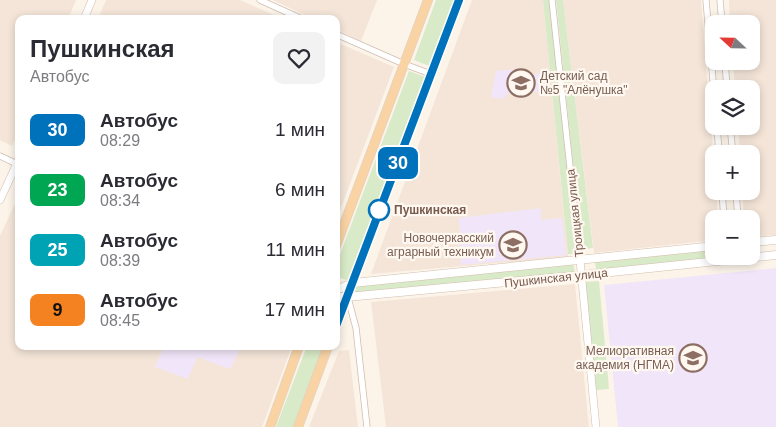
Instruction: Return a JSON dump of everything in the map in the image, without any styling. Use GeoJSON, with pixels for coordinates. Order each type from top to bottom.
{"type":"FeatureCollection","features":[{"type":"Feature","properties":{"kind":"main road"},"geometry":{"type":"LineString","coordinates":[[340,235],[428,0]]}},
{"type":"Feature","properties":{"kind":"main road"},"geometry":{"type":"LineString","coordinates":[[340,315],[460,0]]}},
{"type":"Feature","properties":{"kind":"main road"},"geometry":{"type":"LineString","coordinates":[[760,241],[776,240]]}},
{"type":"Feature","properties":{"kind":"main road","name":"Пушкинская улица"},"geometry":{"type":"LineString","coordinates":[[340,288],[352,283],[705,247]]}},
{"type":"Feature","properties":{"kind":"main road","name":"Пушкинская улица"},"geometry":{"type":"LineString","coordinates":[[760,256],[776,255]]}},
{"type":"Feature","properties":{"kind":"main road","name":"Пушкинская улица"},"geometry":{"type":"LineString","coordinates":[[340,297],[582,275],[705,261]]}},
{"type":"Feature","properties":{"kind":"main road"},"geometry":{"type":"LineString","coordinates":[[270,427],[299,350]]}},
{"type":"Feature","properties":{"kind":"main road"},"geometry":{"type":"LineString","coordinates":[[298,427],[327,350]]}},
{"type":"Feature","properties":{"kind":"street"},"geometry":{"type":"LineString","coordinates":[[86,15],[92,0]]}},
{"type":"Feature","properties":{"kind":"street"},"geometry":{"type":"LineString","coordinates":[[260,0],[293,15]]}},
{"type":"Feature","properties":{"kind":"street","name":"Троицкая улица"},"geometry":{"type":"LineString","coordinates":[[552,0],[582,275],[596,427]]}},
{"type":"Feature","properties":{"kind":"street"},"geometry":{"type":"LineString","coordinates":[[706,0],[713,80]]}},
{"type":"Feature","properties":{"kind":"street"},"geometry":{"type":"LineString","coordinates":[[720,0],[721,15]]}},
{"type":"Feature","properties":{"kind":"street"},"geometry":{"type":"LineString","coordinates":[[340,36],[431,74]]}},
{"type":"Feature","properties":{"kind":"street"},"geometry":{"type":"LineString","coordinates":[[0,156],[15,162]]}},
{"type":"Feature","properties":{"kind":"street"},"geometry":{"type":"LineString","coordinates":[[0,200],[15,169]]}},
{"type":"Feature","properties":{"kind":"street"},"geometry":{"type":"LineString","coordinates":[[347,297],[356,328],[367,427]]}},
{"type":"Feature","properties":{"kind":"shaded area"},"geometry":{"type":"Polygon","coordinates":[[[0,0],[76,0],[70,15],[15,15],[15,140],[12,146],[0,140],[0,0]]]}},
{"type":"Feature","properties":{"kind":"shaded area"},"geometry":{"type":"Polygon","coordinates":[[[106,0],[240,0],[274,15],[100,15],[106,0]]]}},
{"type":"Feature","properties":{"kind":"shaded area"},"geometry":{"type":"Polygon","coordinates":[[[273,0],[377,0],[361,41],[340,31],[340,15],[305,15],[273,0]]]}},
{"type":"Feature","properties":{"kind":"shaded area"},"geometry":{"type":"Polygon","coordinates":[[[472,0],[543,0],[568,257],[371,274],[472,0]]]}},
{"type":"Feature","properties":{"kind":"shaded area"},"geometry":{"type":"Polygon","coordinates":[[[563,0],[701,0],[705,70],[707,70],[707,80],[705,80],[705,135],[712,135],[712,145],[705,145],[705,200],[717,200],[717,210],[705,210],[705,241],[594,253],[563,0]]]}},
{"type":"Feature","properties":{"kind":"shaded area"},"geometry":{"type":"Polygon","coordinates":[[[729,0],[776,0],[776,235],[760,236],[760,210],[743,210],[743,200],[760,200],[760,145],[739,145],[739,135],[760,135],[760,80],[734,80],[734,70],[760,70],[760,15],[730,15],[729,0]]]}},
{"type":"Feature","properties":{"kind":"shaded area"},"geometry":{"type":"Polygon","coordinates":[[[340,44],[394,67],[340,210],[340,44]]]}},
{"type":"Feature","properties":{"kind":"shaded area","name":"Детский сад №5 \"Алёнушка\""},"geometry":{"type":"Polygon","coordinates":[[[519,69],[520,75],[547,73],[548,91],[506,94],[504,99],[491,97],[496,71],[519,69]]]}},
{"type":"Feature","properties":{"kind":"shaded area"},"geometry":{"type":"Polygon","coordinates":[[[15,204],[15,350],[291,350],[262,427],[0,427],[0,236],[15,204]]]}},
{"type":"Feature","properties":{"kind":"shaded area","name":"Новочеркасский аграрный техникум"},"geometry":{"type":"Polygon","coordinates":[[[541,208],[541,220],[562,218],[566,255],[461,265],[459,218],[541,208]]]}},
{"type":"Feature","properties":{"kind":"shaded area","name":"Мелиоративная академия (НГМА)"},"geometry":{"type":"Polygon","coordinates":[[[776,268],[776,427],[618,427],[604,285],[776,268]]]}},
{"type":"Feature","properties":{"kind":"shaded area"},"geometry":{"type":"Polygon","coordinates":[[[575,284],[589,427],[386,427],[371,302],[575,284]]]}},
{"type":"Feature","properties":{"kind":"shaded area"},"geometry":{"type":"Polygon","coordinates":[[[162,350],[239,351],[230,369],[197,357],[188,379],[155,367],[162,350]]]}},
{"type":"Feature","properties":{"kind":"shaded area"},"geometry":{"type":"Polygon","coordinates":[[[349,350],[358,427],[309,427],[339,351],[349,350]]]}},
{"type":"Feature","properties":{"kind":"green space"},"geometry":{"type":"Polygon","coordinates":[[[436,0],[454,0],[429,66],[414,60],[436,0]]]}},
{"type":"Feature","properties":{"kind":"green space"},"geometry":{"type":"Polygon","coordinates":[[[543,0],[550,0],[578,254],[568,254],[543,0]]]}},
{"type":"Feature","properties":{"kind":"green space"},"geometry":{"type":"Polygon","coordinates":[[[556,0],[563,0],[593,248],[582,249],[556,0]]]}},
{"type":"Feature","properties":{"kind":"green space"},"geometry":{"type":"Polygon","coordinates":[[[409,71],[425,77],[348,281],[340,278],[340,254],[409,71]]]}},
{"type":"Feature","properties":{"kind":"green space"},"geometry":{"type":"Polygon","coordinates":[[[705,250],[705,259],[596,271],[595,261],[705,250]]]}},
{"type":"Feature","properties":{"kind":"green space"},"geometry":{"type":"Polygon","coordinates":[[[573,263],[575,272],[355,293],[355,285],[573,263]]]}},
{"type":"Feature","properties":{"kind":"green space"},"geometry":{"type":"Polygon","coordinates":[[[599,281],[609,389],[596,390],[593,383],[584,282],[599,281]]]}},
{"type":"Feature","properties":{"kind":"green space"},"geometry":{"type":"Polygon","coordinates":[[[305,350],[323,350],[294,427],[276,427],[305,350]]]}},
{"type":"Feature","properties":{"kind":"bus line","name":"30"},"geometry":{"type":"LineString","coordinates":[[340,315],[459,0]]}},
{"type":"Feature","properties":{"kind":"place","name":"Детский сад №5 \"Алёнушка\""},"geometry":{"type":"Point","coordinates":[521,83]}},
{"type":"Feature","properties":{"kind":"place","name":"Пушкинская"},"geometry":{"type":"Point","coordinates":[379,210]}},
{"type":"Feature","properties":{"kind":"place","name":"Новочеркасский аграрный техникум"},"geometry":{"type":"Point","coordinates":[513,245]}},
{"type":"Feature","properties":{"kind":"place","name":"Мелиоративная академия (НГМА)"},"geometry":{"type":"Point","coordinates":[693,358]}}]}
